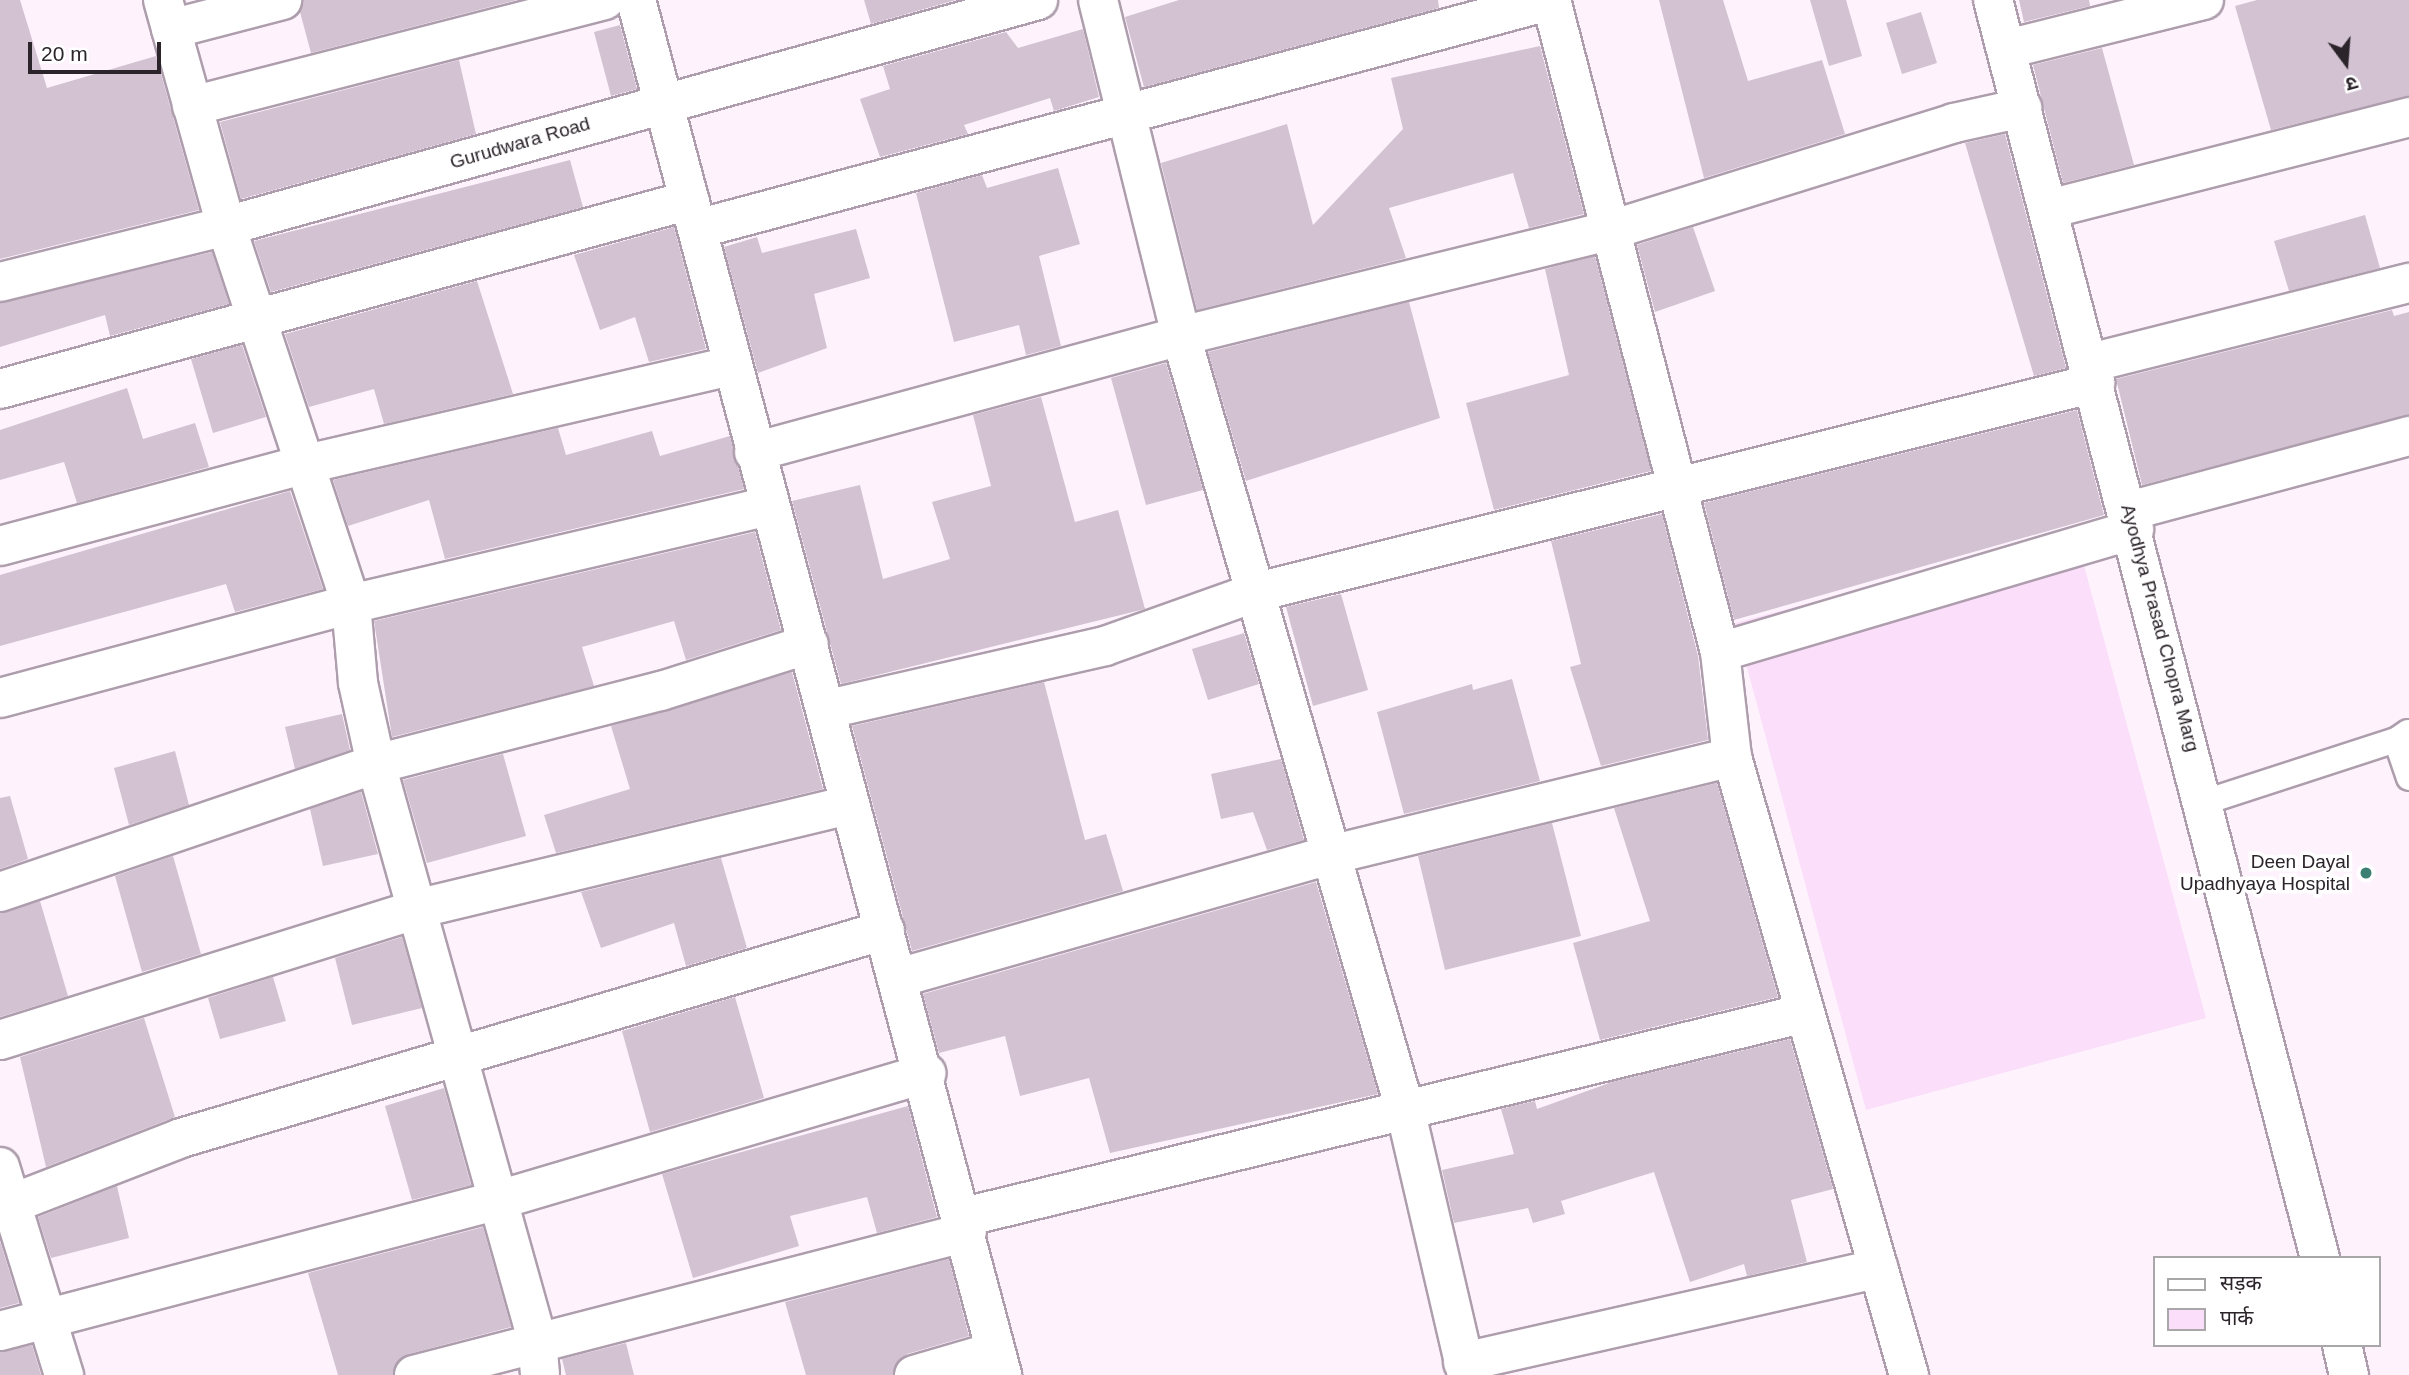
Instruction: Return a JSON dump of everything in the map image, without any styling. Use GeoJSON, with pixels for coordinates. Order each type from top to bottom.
{"type":"FeatureCollection","features":[{"type":"Feature","properties":{"kind":"street"},"geometry":{"type":"LineString","coordinates":[[282,0],[167,15],[226,226],[302,464],[351,604],[358,683],[376,764],[420,908],[453,1053],[539,1357]]}},
{"type":"Feature","properties":{"kind":"street"},"geometry":{"type":"LineString","coordinates":[[192,106],[605,0]]}},
{"type":"Feature","properties":{"kind":"street"},"geometry":{"type":"LineString","coordinates":[[636,0],[666,101],[730,366],[828,709],[850,805],[926,1073],[999,1363],[914,1375]]}},
{"type":"Feature","properties":{"kind":"street","name":"Gurudwara Road"},"geometry":{"type":"LineString","coordinates":[[0,282],[226,226],[666,101],[1038,0]]}},
{"type":"Feature","properties":{"kind":"street"},"geometry":{"type":"LineString","coordinates":[[1098,0],[1181,336],[1257,592],[1329,855],[1406,1113],[1465,1368],[1879,1268]]}},
{"type":"Feature","properties":{"kind":"street"},"geometry":{"type":"LineString","coordinates":[[0,389],[693,214],[1127,117],[1551,0],[1611,230],[1674,491],[1720,652],[1732,757],[1909,1375]]}},
{"type":"Feature","properties":{"kind":"street","name":"Ayodhya Prasad Chopra Marg"},"geometry":{"type":"LineString","coordinates":[[1993,0],[2132,520],[2319,1256]]}},
{"type":"Feature","properties":{"kind":"street"},"geometry":{"type":"LineString","coordinates":[[2007,49],[2204,0]]}},
{"type":"Feature","properties":{"kind":"street"},"geometry":{"type":"LineString","coordinates":[[754,452],[1181,336],[1611,230],[1954,123],[2022,108]]}},
{"type":"Feature","properties":{"kind":"street"},"geometry":{"type":"LineString","coordinates":[[2049,209],[2409,117]]}},
{"type":"Feature","properties":{"kind":"street"},"geometry":{"type":"LineString","coordinates":[[828,709],[1105,646],[1257,592],[1674,491],[2409,283]]}},
{"type":"Feature","properties":{"kind":"street"},"geometry":{"type":"LineString","coordinates":[[0,546],[302,464],[730,366]]}},
{"type":"Feature","properties":{"kind":"street"},"geometry":{"type":"LineString","coordinates":[[1720,652],[2132,520],[2409,436]]}},
{"type":"Feature","properties":{"kind":"street"},"geometry":{"type":"LineString","coordinates":[[0,698],[351,604],[769,506]]}},
{"type":"Feature","properties":{"kind":"street"},"geometry":{"type":"LineString","coordinates":[[0,892],[376,764],[661,691],[809,644]]}},
{"type":"Feature","properties":{"kind":"street"},"geometry":{"type":"LineString","coordinates":[[898,978],[1329,855],[1732,757]]}},
{"type":"Feature","properties":{"kind":"street"},"geometry":{"type":"LineString","coordinates":[[0,1040],[420,908],[850,805]]}},
{"type":"Feature","properties":{"kind":"street"},"geometry":{"type":"LineString","coordinates":[[64,1375],[5,1189],[181,1138],[453,1053],[885,930]]}},
{"type":"Feature","properties":{"kind":"street"},"geometry":{"type":"LineString","coordinates":[[414,1375],[539,1357],[966,1224],[1805,1013]]}},
{"type":"Feature","properties":{"kind":"street"},"geometry":{"type":"LineString","coordinates":[[0,1331],[495,1201],[926,1073]]}},
{"type":"Feature","properties":{"kind":"street"},"geometry":{"type":"LineString","coordinates":[[2343,1347],[2350,1375]]}},
{"type":"Feature","properties":{"kind":"lane"},"geometry":{"type":"LineString","coordinates":[[2205,802],[2402,735],[2409,778]]}},
{"type":"Feature","properties":{"kind":"green space"},"geometry":{"type":"Polygon","coordinates":[[[2075,532],[2206,1018],[1866,1110],[1735,623],[2075,532]]]}},
{"type":"Feature","properties":{"kind":"building"},"geometry":{"type":"Polygon","coordinates":[[[0,0],[20,0],[47,88],[156,56],[199,210],[0,259],[0,0]]]}},
{"type":"Feature","properties":{"kind":"building"},"geometry":{"type":"Polygon","coordinates":[[[303,0],[517,0],[311,53],[300,12],[303,0]]]}},
{"type":"Feature","properties":{"kind":"building"},"geometry":{"type":"Polygon","coordinates":[[[864,0],[956,0],[871,24],[864,0]]]}},
{"type":"Feature","properties":{"kind":"building"},"geometry":{"type":"Polygon","coordinates":[[[1179,0],[1438,0],[1439,8],[1144,87],[1125,17],[1179,0]]]}},
{"type":"Feature","properties":{"kind":"building"},"geometry":{"type":"Polygon","coordinates":[[[1659,0],[1723,0],[1748,81],[1822,60],[1845,134],[1704,178],[1659,0]]]}},
{"type":"Feature","properties":{"kind":"building"},"geometry":{"type":"Polygon","coordinates":[[[1810,0],[1846,0],[1862,56],[1829,66],[1810,0]]]}},
{"type":"Feature","properties":{"kind":"building"},"geometry":{"type":"Polygon","coordinates":[[[2019,0],[2089,0],[2090,6],[2024,22],[2019,0]]]}},
{"type":"Feature","properties":{"kind":"building"},"geometry":{"type":"Polygon","coordinates":[[[2257,0],[2409,0],[2409,96],[2271,130],[2235,6],[2257,0]]]}},
{"type":"Feature","properties":{"kind":"building"},"geometry":{"type":"Polygon","coordinates":[[[1921,12],[1937,63],[1902,74],[1886,23],[1921,12]]]}},
{"type":"Feature","properties":{"kind":"building"},"geometry":{"type":"Polygon","coordinates":[[[620,25],[637,89],[611,96],[594,32],[620,25]]]}},
{"type":"Feature","properties":{"kind":"building"},"geometry":{"type":"Polygon","coordinates":[[[1083,29],[1099,97],[1054,111],[1050,98],[964,125],[968,134],[880,157],[860,99],[890,89],[883,66],[1006,32],[1018,48],[1083,29]]]}},
{"type":"Feature","properties":{"kind":"building"},"geometry":{"type":"Polygon","coordinates":[[[1540,46],[1584,214],[1529,228],[1513,173],[1389,208],[1406,258],[1197,310],[1161,163],[1287,124],[1313,225],[1403,129],[1391,78],[1540,46]]]}},
{"type":"Feature","properties":{"kind":"building"},"geometry":{"type":"Polygon","coordinates":[[[2102,48],[2134,165],[2063,183],[2033,65],[2102,48]]]}},
{"type":"Feature","properties":{"kind":"building"},"geometry":{"type":"Polygon","coordinates":[[[459,60],[476,134],[241,199],[220,122],[459,60]]]}},
{"type":"Feature","properties":{"kind":"building"},"geometry":{"type":"Polygon","coordinates":[[[2005,134],[2066,368],[2034,376],[1965,143],[2005,134]]]}},
{"type":"Feature","properties":{"kind":"building"},"geometry":{"type":"Polygon","coordinates":[[[570,160],[583,207],[271,292],[254,241],[570,160]]]}},
{"type":"Feature","properties":{"kind":"building"},"geometry":{"type":"Polygon","coordinates":[[[1058,168],[1080,244],[1039,256],[1061,346],[1026,355],[1019,325],[954,342],[916,193],[982,175],[987,188],[1058,168]]]}},
{"type":"Feature","properties":{"kind":"building"},"geometry":{"type":"Polygon","coordinates":[[[2365,215],[2380,268],[2289,291],[2274,241],[2365,215]]]}},
{"type":"Feature","properties":{"kind":"building"},"geometry":{"type":"Polygon","coordinates":[[[674,227],[706,349],[649,362],[635,317],[600,330],[574,255],[674,227]]]}},
{"type":"Feature","properties":{"kind":"building"},"geometry":{"type":"Polygon","coordinates":[[[1693,227],[1715,291],[1655,312],[1637,245],[1693,227]]]}},
{"type":"Feature","properties":{"kind":"building"},"geometry":{"type":"Polygon","coordinates":[[[856,229],[870,278],[814,294],[827,348],[758,373],[724,247],[757,237],[762,253],[856,229]]]}},
{"type":"Feature","properties":{"kind":"building"},"geometry":{"type":"Polygon","coordinates":[[[212,252],[229,304],[110,336],[105,315],[0,347],[0,303],[212,252]]]}},
{"type":"Feature","properties":{"kind":"building"},"geometry":{"type":"Polygon","coordinates":[[[1595,256],[1651,471],[1494,510],[1466,403],[1569,375],[1545,269],[1595,256]]]}},
{"type":"Feature","properties":{"kind":"building"},"geometry":{"type":"Polygon","coordinates":[[[477,281],[513,394],[384,424],[374,389],[309,407],[285,334],[477,281]]]}},
{"type":"Feature","properties":{"kind":"building"},"geometry":{"type":"Polygon","coordinates":[[[1409,302],[1440,418],[1246,481],[1208,352],[1409,302]]]}},
{"type":"Feature","properties":{"kind":"building"},"geometry":{"type":"Polygon","coordinates":[[[2392,310],[2394,316],[2409,312],[2409,415],[2142,485],[2116,379],[2392,310]]]}},
{"type":"Feature","properties":{"kind":"building"},"geometry":{"type":"Polygon","coordinates":[[[242,345],[266,417],[213,433],[191,359],[242,345]]]}},
{"type":"Feature","properties":{"kind":"building"},"geometry":{"type":"Polygon","coordinates":[[[1166,363],[1203,490],[1146,505],[1111,378],[1166,363]]]}},
{"type":"Feature","properties":{"kind":"building"},"geometry":{"type":"Polygon","coordinates":[[[127,388],[143,439],[195,423],[209,467],[77,503],[64,462],[0,480],[0,430],[127,388]]]}},
{"type":"Feature","properties":{"kind":"building"},"geometry":{"type":"Polygon","coordinates":[[[1041,397],[1075,522],[1118,510],[1145,609],[841,684],[792,501],[860,485],[883,579],[950,559],[932,502],[991,486],[973,415],[1041,397]]]}},
{"type":"Feature","properties":{"kind":"building"},"geometry":{"type":"Polygon","coordinates":[[[2077,410],[2104,515],[1734,620],[1704,503],[2077,410]]]}},
{"type":"Feature","properties":{"kind":"building"},"geometry":{"type":"Polygon","coordinates":[[[558,428],[566,455],[652,431],[660,456],[730,436],[744,489],[445,559],[429,500],[348,526],[333,480],[558,428]]]}},
{"type":"Feature","properties":{"kind":"building"},"geometry":{"type":"Polygon","coordinates":[[[290,491],[323,589],[235,612],[226,584],[0,646],[0,575],[290,491]]]}},
{"type":"Feature","properties":{"kind":"building"},"geometry":{"type":"Polygon","coordinates":[[[1662,514],[1698,656],[1708,740],[1601,766],[1570,667],[1581,664],[1551,541],[1662,514]]]}},
{"type":"Feature","properties":{"kind":"building"},"geometry":{"type":"Polygon","coordinates":[[[755,532],[781,630],[686,660],[674,621],[582,647],[594,686],[392,737],[374,621],[755,532]]]}},
{"type":"Feature","properties":{"kind":"building"},"geometry":{"type":"Polygon","coordinates":[[[1341,594],[1368,690],[1313,706],[1286,607],[1341,594]]]}},
{"type":"Feature","properties":{"kind":"building"},"geometry":{"type":"Polygon","coordinates":[[[1244,633],[1259,684],[1208,700],[1192,649],[1244,633]]]}},
{"type":"Feature","properties":{"kind":"building"},"geometry":{"type":"Polygon","coordinates":[[[792,672],[823,789],[556,853],[544,815],[630,789],[611,726],[792,672]]]}},
{"type":"Feature","properties":{"kind":"building"},"geometry":{"type":"Polygon","coordinates":[[[1512,679],[1540,781],[1404,814],[1377,712],[1472,684],[1473,690],[1512,679]]]}},
{"type":"Feature","properties":{"kind":"building"},"geometry":{"type":"Polygon","coordinates":[[[1044,682],[1085,840],[1106,834],[1123,891],[912,951],[852,726],[1044,682]]]}},
{"type":"Feature","properties":{"kind":"building"},"geometry":{"type":"Polygon","coordinates":[[[342,714],[350,750],[295,769],[285,727],[342,714]]]}},
{"type":"Feature","properties":{"kind":"building"},"geometry":{"type":"Polygon","coordinates":[[[175,751],[189,805],[129,825],[114,768],[175,751]]]}},
{"type":"Feature","properties":{"kind":"building"},"geometry":{"type":"Polygon","coordinates":[[[503,754],[526,836],[427,863],[403,780],[503,754]]]}},
{"type":"Feature","properties":{"kind":"building"},"geometry":{"type":"Polygon","coordinates":[[[1281,759],[1304,840],[1267,850],[1253,812],[1221,819],[1211,774],[1281,759]]]}},
{"type":"Feature","properties":{"kind":"building"},"geometry":{"type":"Polygon","coordinates":[[[1717,783],[1778,997],[1600,1040],[1573,943],[1650,921],[1614,808],[1717,783]]]}},
{"type":"Feature","properties":{"kind":"building"},"geometry":{"type":"Polygon","coordinates":[[[361,792],[378,854],[323,866],[310,809],[361,792]]]}},
{"type":"Feature","properties":{"kind":"building"},"geometry":{"type":"Polygon","coordinates":[[[10,796],[28,859],[0,869],[0,798],[10,796]]]}},
{"type":"Feature","properties":{"kind":"building"},"geometry":{"type":"Polygon","coordinates":[[[1552,823],[1581,936],[1445,970],[1418,856],[1552,823]]]}},
{"type":"Feature","properties":{"kind":"building"},"geometry":{"type":"Polygon","coordinates":[[[173,856],[201,954],[142,972],[115,876],[173,856]]]}},
{"type":"Feature","properties":{"kind":"building"},"geometry":{"type":"Polygon","coordinates":[[[721,858],[747,948],[686,966],[674,923],[601,948],[581,892],[721,858]]]}},
{"type":"Feature","properties":{"kind":"building"},"geometry":{"type":"Polygon","coordinates":[[[1316,882],[1378,1094],[1110,1153],[1089,1078],[1020,1096],[1005,1036],[939,1053],[923,994],[1316,882]]]}},
{"type":"Feature","properties":{"kind":"building"},"geometry":{"type":"Polygon","coordinates":[[[40,901],[68,996],[0,1017],[0,913],[40,901]]]}},
{"type":"Feature","properties":{"kind":"building"},"geometry":{"type":"Polygon","coordinates":[[[402,937],[422,1008],[352,1025],[335,958],[402,937]]]}},
{"type":"Feature","properties":{"kind":"building"},"geometry":{"type":"Polygon","coordinates":[[[273,977],[286,1021],[220,1039],[208,998],[273,977]]]}},
{"type":"Feature","properties":{"kind":"building"},"geometry":{"type":"Polygon","coordinates":[[[735,997],[764,1098],[650,1132],[622,1031],[735,997]]]}},
{"type":"Feature","properties":{"kind":"building"},"geometry":{"type":"Polygon","coordinates":[[[144,1018],[175,1117],[46,1167],[20,1057],[144,1018]]]}},
{"type":"Feature","properties":{"kind":"building"},"geometry":{"type":"Polygon","coordinates":[[[1790,1039],[1833,1189],[1791,1200],[1807,1262],[1747,1276],[1744,1264],[1690,1282],[1654,1172],[1561,1201],[1565,1214],[1533,1223],[1528,1208],[1454,1223],[1442,1170],[1514,1154],[1501,1109],[1535,1101],[1537,1109],[1612,1082],[1790,1039]]]}},
{"type":"Feature","properties":{"kind":"building"},"geometry":{"type":"Polygon","coordinates":[[[444,1088],[471,1185],[412,1200],[385,1106],[444,1088]]]}},
{"type":"Feature","properties":{"kind":"building"},"geometry":{"type":"Polygon","coordinates":[[[908,1106],[937,1217],[877,1233],[867,1197],[790,1216],[799,1246],[693,1278],[662,1174],[908,1106]]]}},
{"type":"Feature","properties":{"kind":"building"},"geometry":{"type":"Polygon","coordinates":[[[117,1186],[129,1238],[51,1258],[38,1217],[117,1186]]]}},
{"type":"Feature","properties":{"kind":"building"},"geometry":{"type":"Polygon","coordinates":[[[483,1227],[511,1327],[409,1354],[393,1375],[338,1375],[308,1273],[483,1227]]]}},
{"type":"Feature","properties":{"kind":"building"},"geometry":{"type":"Polygon","coordinates":[[[0,1241],[19,1303],[0,1308],[0,1241]]]}},
{"type":"Feature","properties":{"kind":"building"},"geometry":{"type":"Polygon","coordinates":[[[949,1259],[969,1336],[907,1354],[893,1375],[806,1375],[785,1302],[949,1259]]]}},
{"type":"Feature","properties":{"kind":"building"},"geometry":{"type":"Polygon","coordinates":[[[626,1343],[634,1375],[566,1375],[562,1359],[626,1343]]]}},
{"type":"Feature","properties":{"kind":"building"},"geometry":{"type":"Polygon","coordinates":[[[32,1345],[41,1375],[0,1375],[0,1352],[32,1345]]]}},
{"type":"Feature","properties":{"kind":"place","name":"Deen Dayal Upadhyaya Hospital"},"geometry":{"type":"Point","coordinates":[2366,873]}}]}
